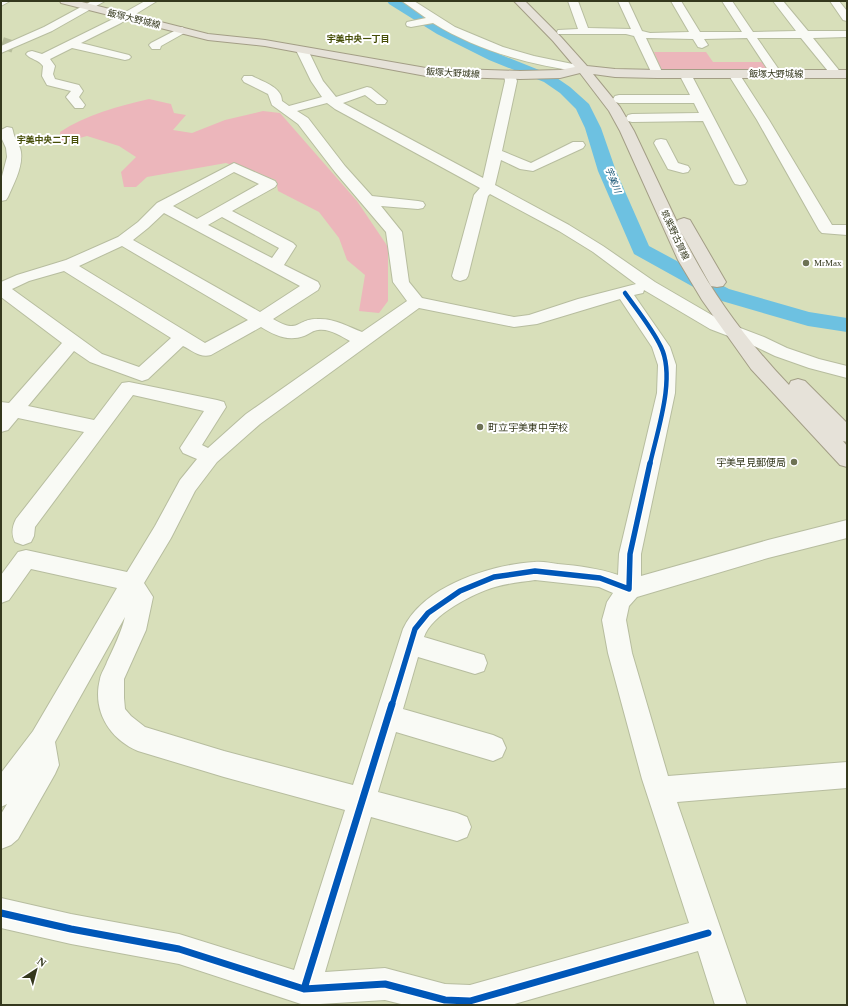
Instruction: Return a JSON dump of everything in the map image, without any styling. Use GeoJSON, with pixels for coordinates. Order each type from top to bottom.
{"type":"FeatureCollection","features":[{"type":"Feature","properties":{"kind":"main road","name":"飯塚大野城線"},"geometry":{"type":"LineString","coordinates":[[65,1],[208,37],[264,42],[426,72],[515,75],[560,74],[589,69],[615,73],[657,74],[841,74]]}},
{"type":"Feature","properties":{"kind":"main road","name":"筑紫野古賀線"},"geometry":{"type":"LineString","coordinates":[[520,1],[620,99],[628,109],[710,271],[734,308],[758,341],[792,380],[847,435]]}},
{"type":"Feature","properties":{"kind":"main road","name":"筑紫野古賀線"},"geometry":{"type":"LineString","coordinates":[[533,1],[562,32],[589,69],[615,110],[627,131],[686,260],[711,300],[758,364],[847,459]]}},
{"type":"Feature","properties":{"kind":"street"},"geometry":{"type":"LineString","coordinates":[[1,3],[5,1]]}},
{"type":"Feature","properties":{"kind":"street"},"geometry":{"type":"LineString","coordinates":[[1,50],[48,29],[100,1]]}},
{"type":"Feature","properties":{"kind":"street"},"geometry":{"type":"LineString","coordinates":[[43,58],[152,1]]}},
{"type":"Feature","properties":{"kind":"street"},"geometry":{"type":"LineString","coordinates":[[406,1],[433,19],[476,41],[501,50],[555,65],[589,69]]}},
{"type":"Feature","properties":{"kind":"street"},"geometry":{"type":"LineString","coordinates":[[573,1],[585,42],[650,36],[847,34]]}},
{"type":"Feature","properties":{"kind":"street"},"geometry":{"type":"LineString","coordinates":[[623,1],[657,74]]}},
{"type":"Feature","properties":{"kind":"street"},"geometry":{"type":"LineString","coordinates":[[676,1],[702,46]]}},
{"type":"Feature","properties":{"kind":"street"},"geometry":{"type":"LineString","coordinates":[[726,1],[776,74]]}},
{"type":"Feature","properties":{"kind":"street"},"geometry":{"type":"LineString","coordinates":[[778,1],[841,74]]}},
{"type":"Feature","properties":{"kind":"street"},"geometry":{"type":"LineString","coordinates":[[833,2],[847,4]]}},
{"type":"Feature","properties":{"kind":"street"},"geometry":{"type":"LineString","coordinates":[[833,2],[847,18]]}},
{"type":"Feature","properties":{"kind":"street"},"geometry":{"type":"LineString","coordinates":[[423,34],[409,24],[433,19]]}},
{"type":"Feature","properties":{"kind":"street"},"geometry":{"type":"LineString","coordinates":[[156,47],[156,45],[182,30]]}},
{"type":"Feature","properties":{"kind":"street"},"geometry":{"type":"LineString","coordinates":[[562,32],[583,31]]}},
{"type":"Feature","properties":{"kind":"street"},"geometry":{"type":"LineString","coordinates":[[808,35],[819,44]]}},
{"type":"Feature","properties":{"kind":"street"},"geometry":{"type":"LineString","coordinates":[[71,44],[126,57]]}},
{"type":"Feature","properties":{"kind":"street"},"geometry":{"type":"LineString","coordinates":[[18,48],[43,58],[49,66],[47,73],[48,79],[55,83],[75,88],[77,90],[72,97],[79,105]]}},
{"type":"Feature","properties":{"kind":"street"},"geometry":{"type":"LineString","coordinates":[[302,50],[315,78],[330,100],[395,138],[488,187],[598,249],[649,286],[716,324],[781,352],[815,364],[847,372]]}},
{"type":"Feature","properties":{"kind":"street"},"geometry":{"type":"LineString","coordinates":[[685,74],[740,181]]}},
{"type":"Feature","properties":{"kind":"street"},"geometry":{"type":"LineString","coordinates":[[734,74],[764,120],[827,230],[847,230]]}},
{"type":"Feature","properties":{"kind":"street"},"geometry":{"type":"LineString","coordinates":[[460,276],[481,195],[488,187],[511,81],[515,75]]}},
{"type":"Feature","properties":{"kind":"street"},"geometry":{"type":"LineString","coordinates":[[248,79],[272,91],[276,96],[276,102],[303,121],[340,169],[369,200],[394,232],[401,282],[416,302],[514,322],[531,320],[584,302],[649,286]]}},
{"type":"Feature","properties":{"kind":"street"},"geometry":{"type":"LineString","coordinates":[[287,110],[367,91],[381,101]]}},
{"type":"Feature","properties":{"kind":"street"},"geometry":{"type":"LineString","coordinates":[[620,99],[698,98]]}},
{"type":"Feature","properties":{"kind":"street"},"geometry":{"type":"LineString","coordinates":[[632,118],[708,117]]}},
{"type":"Feature","properties":{"kind":"street"},"geometry":{"type":"LineString","coordinates":[[1,197],[13,164],[14,153],[12,145],[7,138],[7,131]]}},
{"type":"Feature","properties":{"kind":"street"},"geometry":{"type":"LineString","coordinates":[[495,153],[525,166],[533,167],[578,145]]}},
{"type":"Feature","properties":{"kind":"street"},"geometry":{"type":"LineString","coordinates":[[646,147],[662,145],[673,166],[683,169]]}},
{"type":"Feature","properties":{"kind":"street"},"geometry":{"type":"LineString","coordinates":[[182,337],[142,375],[96,358],[1,289],[23,278],[66,265],[123,240],[143,225],[162,206],[234,167],[270,184],[197,225]]}},
{"type":"Feature","properties":{"kind":"street"},"geometry":{"type":"LineString","coordinates":[[369,200],[418,205]]}},
{"type":"Feature","properties":{"kind":"street"},"geometry":{"type":"LineString","coordinates":[[66,265],[205,351],[260,320],[312,286],[162,206]]}},
{"type":"Feature","properties":{"kind":"street"},"geometry":{"type":"LineString","coordinates":[[221,211],[288,246],[275,266]]}},
{"type":"Feature","properties":{"kind":"street"},"geometry":{"type":"LineString","coordinates":[[123,240],[282,332],[298,332],[316,324],[331,325],[364,340]]}},
{"type":"Feature","properties":{"kind":"street"},"geometry":{"type":"LineString","coordinates":[[624,293],[661,347],[667,364],[666,393],[630,554],[629,589],[619,602],[614,620],[620,653],[659,790],[731,1005]]}},
{"type":"Feature","properties":{"kind":"street"},"geometry":{"type":"LineString","coordinates":[[1,793],[15,778],[42,740],[163,532],[187,486],[210,457],[253,419],[416,302]]}},
{"type":"Feature","properties":{"kind":"street"},"geometry":{"type":"LineString","coordinates":[[1,425],[7,409],[72,342]]}},
{"type":"Feature","properties":{"kind":"street"},"geometry":{"type":"LineString","coordinates":[[23,536],[24,525],[129,388],[217,407],[190,448],[210,457]]}},
{"type":"Feature","properties":{"kind":"street"},"geometry":{"type":"LineString","coordinates":[[7,409],[98,428]]}},
{"type":"Feature","properties":{"kind":"street"},"geometry":{"type":"LineString","coordinates":[[304,989],[410,644],[415,629],[428,613],[460,591],[494,577],[535,571],[600,578],[629,589],[768,549],[847,529]]}},
{"type":"Feature","properties":{"kind":"street"},"geometry":{"type":"LineString","coordinates":[[1,593],[26,559],[117,578],[132,583],[141,597],[136,622],[112,679],[111,698],[113,714],[122,725],[138,738],[224,764],[457,827]]}},
{"type":"Feature","properties":{"kind":"street"},"geometry":{"type":"LineString","coordinates":[[410,644],[475,663]]}},
{"type":"Feature","properties":{"kind":"street"},"geometry":{"type":"LineString","coordinates":[[388,717],[493,748]]}},
{"type":"Feature","properties":{"kind":"street"},"geometry":{"type":"LineString","coordinates":[[1,835],[8,829],[46,765],[42,740]]}},
{"type":"Feature","properties":{"kind":"street"},"geometry":{"type":"LineString","coordinates":[[659,790],[847,775]]}},
{"type":"Feature","properties":{"kind":"street"},"geometry":{"type":"LineString","coordinates":[[1,912],[71,929],[179,950],[304,989],[385,984],[445,1000],[469,1003],[708,933]]}},
{"type":"Feature","properties":{"kind":"shaded area"},"geometry":{"type":"Polygon","coordinates":[[[654,52],[706,52],[713,62],[763,62],[769,71],[662,72],[654,52]]]}},
{"type":"Feature","properties":{"kind":"shaded area"},"geometry":{"type":"Polygon","coordinates":[[[149,99],[171,104],[174,113],[186,115],[173,130],[192,133],[225,120],[263,111],[280,113],[357,201],[388,247],[388,301],[379,313],[359,311],[365,275],[347,260],[339,238],[319,212],[278,191],[276,180],[226,163],[147,177],[136,187],[124,187],[121,172],[136,157],[119,146],[87,136],[61,143],[60,132],[80,121],[114,108],[149,99]]]}},
{"type":"Feature","properties":{"kind":"waterway","name":"宇美川"},"geometry":{"type":"LineString","coordinates":[[394,1],[442,31],[494,57],[549,79],[565,90],[583,107],[593,128],[607,171],[641,250],[722,294],[808,319],[847,325]]}},
{"type":"Feature","properties":{"kind":"tunnel"},"geometry":{"type":"LineString","coordinates":[[2,43],[17,48]]}},
{"type":"Feature","properties":{"kind":"cycle path"},"geometry":{"type":"LineString","coordinates":[[304,989],[415,629],[428,613],[444,601],[460,591],[494,577],[535,571],[600,578],[629,589],[630,554],[666,393],[667,365],[661,347],[625,293]]}},
{"type":"Feature","properties":{"kind":"cycle path"},"geometry":{"type":"LineString","coordinates":[[1,913],[71,929],[179,949],[304,989],[385,984],[445,1000],[470,1001],[708,933]]}},
{"type":"Feature","properties":{"kind":"place","name":"MrMax"},"geometry":{"type":"Point","coordinates":[806,263]}},
{"type":"Feature","properties":{"kind":"place","name":"町立宇美東中学校"},"geometry":{"type":"Point","coordinates":[480,427]}},
{"type":"Feature","properties":{"kind":"place","name":"宇美早見郵便局"},"geometry":{"type":"Point","coordinates":[794,462]}},
{"type":"Feature","properties":{"kind":"district","name":"宇美中央一丁目"},"geometry":{"type":"Point","coordinates":[358,39]}},
{"type":"Feature","properties":{"kind":"district","name":"宇美中央二丁目"},"geometry":{"type":"Point","coordinates":[48,140]}}]}
